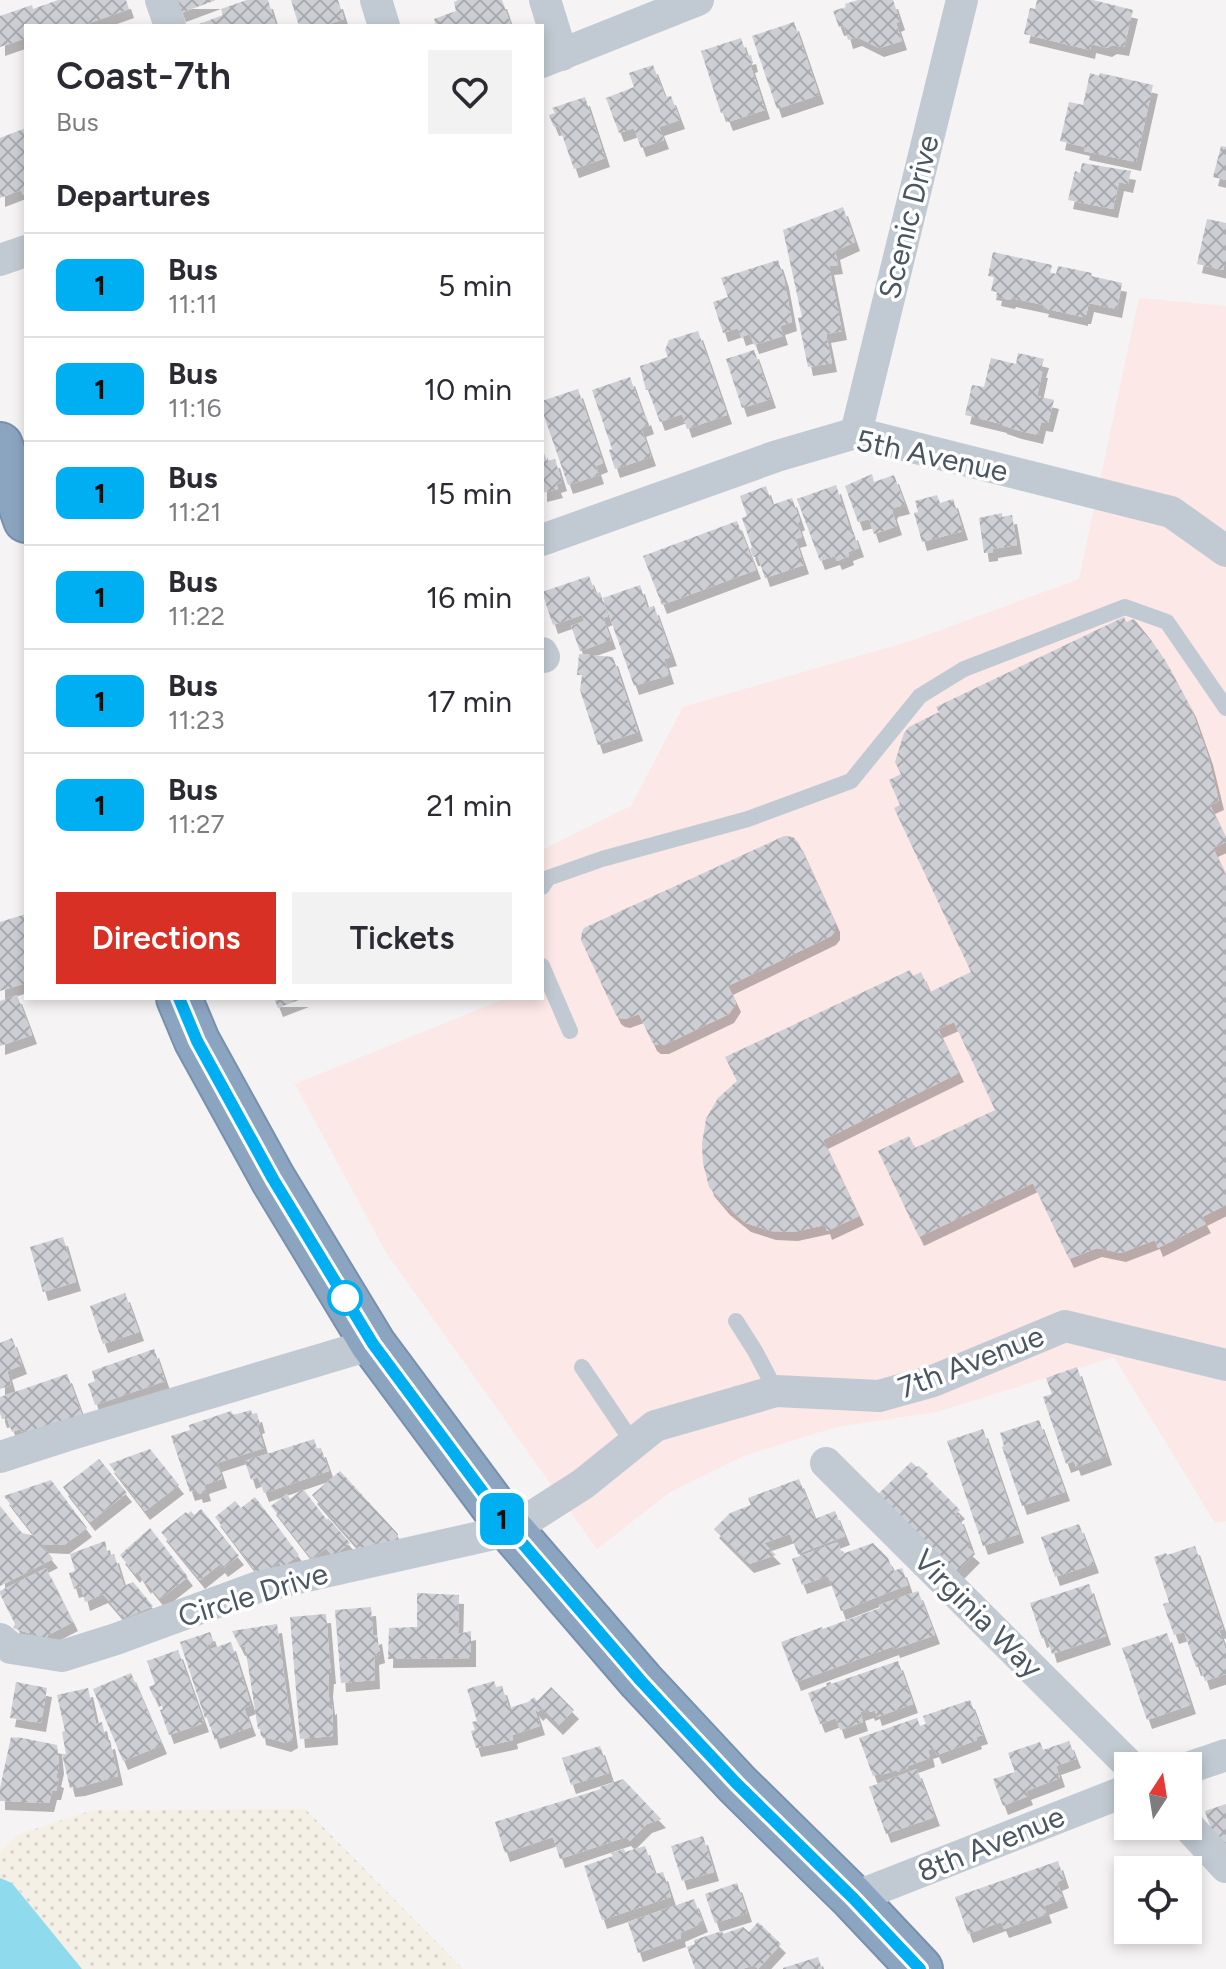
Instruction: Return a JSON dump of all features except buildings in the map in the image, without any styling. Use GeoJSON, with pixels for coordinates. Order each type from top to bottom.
{"type":"FeatureCollection","features":[{"type":"Feature","properties":{"kind":"highway"},"geometry":{"type":"LineString","coordinates":[[0,445],[24,514]]}},
{"type":"Feature","properties":{"kind":"highway"},"geometry":{"type":"LineString","coordinates":[[180,1000],[197,1041],[273,1179],[373,1344],[511,1530],[662,1704],[920,1969]]}},
{"type":"Feature","properties":{"kind":"street"},"geometry":{"type":"LineString","coordinates":[[161,0],[169,24]]}},
{"type":"Feature","properties":{"kind":"street"},"geometry":{"type":"LineString","coordinates":[[376,0],[383,24]]}},
{"type":"Feature","properties":{"kind":"street"},"geometry":{"type":"LineString","coordinates":[[545,0],[552,58],[698,0]]}},
{"type":"Feature","properties":{"kind":"street","name":"Scenic Drive"},"geometry":{"type":"LineString","coordinates":[[856,433],[962,0]]}},
{"type":"Feature","properties":{"kind":"street"},"geometry":{"type":"LineString","coordinates":[[0,260],[24,252]]}},
{"type":"Feature","properties":{"kind":"street","name":"5th Avenue"},"geometry":{"type":"LineString","coordinates":[[544,539],[777,456],[856,433],[1171,512],[1226,551]]}},
{"type":"Feature","properties":{"kind":"street","name":"7th Avenue"},"geometry":{"type":"LineString","coordinates":[[511,1530],[583,1484],[655,1426],[776,1391],[879,1396],[933,1381],[1065,1326],[1226,1365]]}},
{"type":"Feature","properties":{"kind":"street"},"geometry":{"type":"LineString","coordinates":[[0,1457],[373,1344]]}},
{"type":"Feature","properties":{"kind":"street","name":"Virginia Way"},"geometry":{"type":"LineString","coordinates":[[826,1463],[1116,1752]]}},
{"type":"Feature","properties":{"kind":"street","name":"Circle Drive"},"geometry":{"type":"LineString","coordinates":[[0,1639],[11,1648],[62,1656],[258,1587],[511,1530]]}},
{"type":"Feature","properties":{"kind":"street"},"geometry":{"type":"LineString","coordinates":[[1202,1763],[1226,1755]]}},
{"type":"Feature","properties":{"kind":"street","name":"8th Avenue"},"geometry":{"type":"LineString","coordinates":[[853,1898],[1114,1795]]}},
{"type":"Feature","properties":{"kind":"street"},"geometry":{"type":"LineString","coordinates":[[1201,1840],[1226,1867]]}},
{"type":"Feature","properties":{"kind":"lane"},"geometry":{"type":"LineString","coordinates":[[544,884],[548,878],[602,859],[748,819],[851,781],[920,696],[964,669],[1125,607],[1167,622],[1226,708]]}},
{"type":"Feature","properties":{"kind":"lane"},"geometry":{"type":"LineString","coordinates":[[544,971],[570,1031]]}},
{"type":"Feature","properties":{"kind":"lane"},"geometry":{"type":"LineString","coordinates":[[736,1321],[776,1391]]}},
{"type":"Feature","properties":{"kind":"lane"},"geometry":{"type":"LineString","coordinates":[[582,1367],[633,1443]]}},
{"type":"Feature","properties":{"kind":"shaded area"},"geometry":{"type":"Polygon","coordinates":[[[1139,298],[1226,306],[1226,1521],[1215,1523],[1114,1357],[936,1412],[836,1427],[746,1455],[670,1492],[597,1549],[387,1254],[295,1084],[502,1000],[544,1000],[544,849],[631,806],[683,707],[914,640],[1079,579],[1139,298]]]}},
{"type":"Feature","properties":{"kind":"sand"},"geometry":{"type":"Polygon","coordinates":[[[305,1809],[463,1969],[82,1969],[13,1883],[0,1878],[0,1852],[17,1835],[93,1810],[305,1809]]]}},
{"type":"Feature","properties":{"kind":"water"},"geometry":{"type":"Polygon","coordinates":[[[0,1878],[12,1883],[82,1969],[0,1969],[0,1878]]]}},
{"type":"Feature","properties":{"kind":"bus line","name":"1"},"geometry":{"type":"LineString","coordinates":[[180,1000],[197,1041],[273,1179],[373,1344],[511,1530],[679,1722],[920,1969]]}}]}
